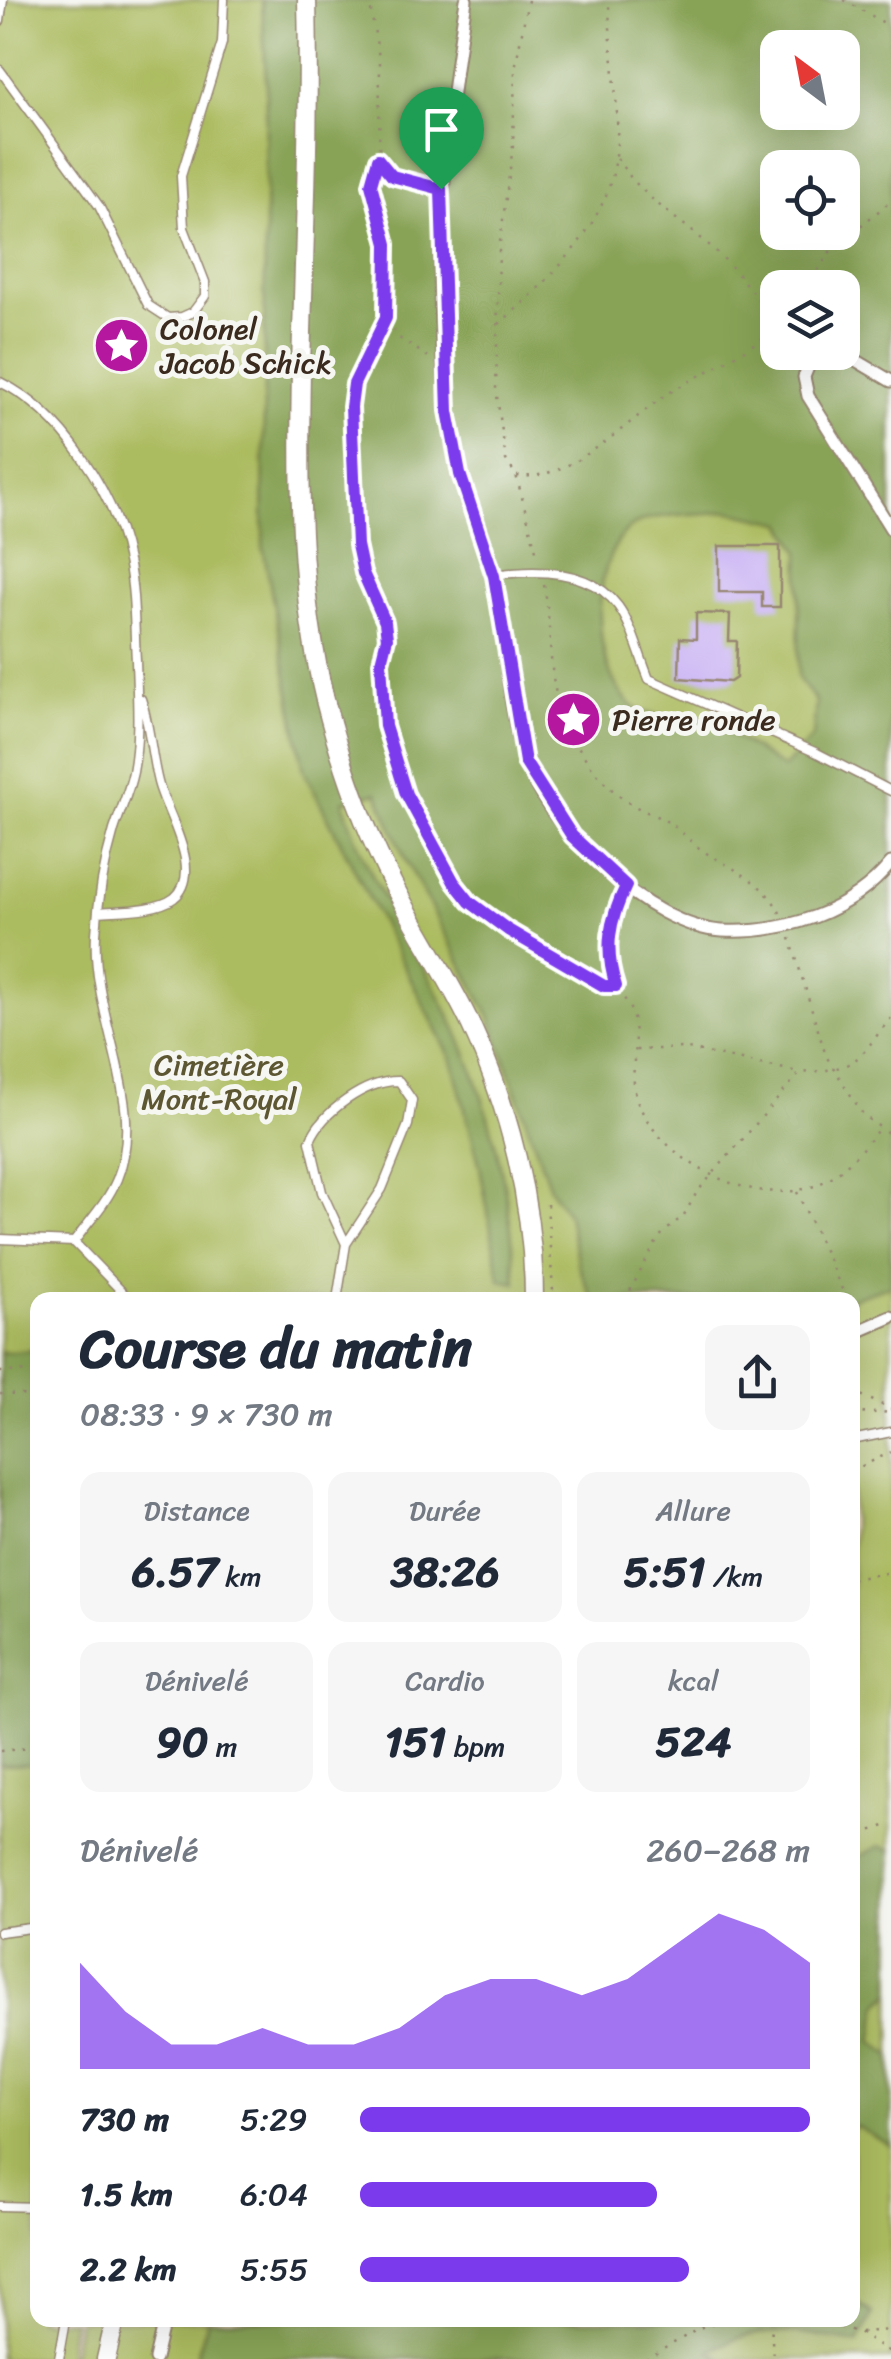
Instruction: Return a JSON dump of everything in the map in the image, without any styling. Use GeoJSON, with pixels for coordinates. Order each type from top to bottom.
{"type":"FeatureCollection","features":[{"type":"Feature","properties":{"kind":"street"},"geometry":{"type":"LineString","coordinates":[[307,0],[300,522],[316,660],[339,749],[363,819],[484,1055],[516,1155],[541,1292]]}},
{"type":"Feature","properties":{"kind":"street"},"geometry":{"type":"LineString","coordinates":[[316,0],[308,502],[326,664],[350,754],[384,847],[476,1017],[501,1077],[533,1192],[532,1233]]}},
{"type":"Feature","properties":{"kind":"street"},"geometry":{"type":"LineString","coordinates":[[466,0],[441,189],[444,360],[460,474],[494,576],[525,762],[572,836],[658,910],[696,927],[729,931],[785,924],[840,908],[864,892],[891,863]]}},
{"type":"Feature","properties":{"kind":"street"},"geometry":{"type":"LineString","coordinates":[[860,362],[891,380]]}},
{"type":"Feature","properties":{"kind":"street"},"geometry":{"type":"LineString","coordinates":[[807,370],[808,396],[891,529]]}},
{"type":"Feature","properties":{"kind":"street"},"geometry":{"type":"LineString","coordinates":[[860,1331],[891,1317]]}},
{"type":"Feature","properties":{"kind":"street"},"geometry":{"type":"LineString","coordinates":[[106,2359],[113,2327]]}},
{"type":"Feature","properties":{"kind":"street"},"geometry":{"type":"LineString","coordinates":[[154,2359],[162,2327]]}},
{"type":"Feature","properties":{"kind":"lane"},"geometry":{"type":"LineString","coordinates":[[0,21],[3,0]]}},
{"type":"Feature","properties":{"kind":"lane"},"geometry":{"type":"LineString","coordinates":[[0,70],[99,206],[148,305],[168,318],[182,317],[193,312],[205,296],[205,282],[184,228],[181,176],[222,43],[224,0]]}},
{"type":"Feature","properties":{"kind":"lane"},"geometry":{"type":"LineString","coordinates":[[0,382],[26,394],[49,416],[114,518],[128,562],[140,698],[158,785],[184,858],[184,884],[174,898],[157,905],[99,912]]}},
{"type":"Feature","properties":{"kind":"lane"},"geometry":{"type":"LineString","coordinates":[[494,576],[564,573],[612,600],[625,617],[649,679],[817,753],[891,792]]}},
{"type":"Feature","properties":{"kind":"lane"},"geometry":{"type":"LineString","coordinates":[[74,1242],[108,1197],[128,1132],[128,1111],[101,1012],[96,970],[102,878],[132,777],[140,698]]}},
{"type":"Feature","properties":{"kind":"lane"},"geometry":{"type":"LineString","coordinates":[[337,1292],[346,1244],[382,1189],[408,1125],[412,1100],[399,1081],[374,1086],[350,1100],[323,1119],[310,1142],[309,1155],[322,1192],[346,1244]]}},
{"type":"Feature","properties":{"kind":"lane"},"geometry":{"type":"LineString","coordinates":[[0,1240],[74,1242],[122,1292]]}},
{"type":"Feature","properties":{"kind":"lane"},"geometry":{"type":"LineString","coordinates":[[860,1438],[891,1432]]}},
{"type":"Feature","properties":{"kind":"lane"},"geometry":{"type":"LineString","coordinates":[[0,1932],[30,1928]]}},
{"type":"Feature","properties":{"kind":"lane"},"geometry":{"type":"LineString","coordinates":[[0,2206],[30,2208]]}},
{"type":"Feature","properties":{"kind":"lane"},"geometry":{"type":"LineString","coordinates":[[60,2359],[65,2327]]}},
{"type":"Feature","properties":{"kind":"path"},"geometry":{"type":"LineString","coordinates":[[369,0],[380,63],[378,159],[371,184],[387,244],[386,318],[354,384],[354,522],[363,573],[385,622],[387,638],[381,662],[385,726],[406,794],[454,882],[470,902],[508,930],[604,986],[616,986]]}},
{"type":"Feature","properties":{"kind":"path"},"geometry":{"type":"LineString","coordinates":[[528,0],[515,69],[513,146],[499,249],[496,389],[506,460],[516,476],[542,571],[553,634],[553,680],[564,713],[592,768],[627,801],[672,825],[772,897],[785,924],[818,1038],[864,1116],[878,1130],[891,1135]]}},
{"type":"Feature","properties":{"kind":"path"},"geometry":{"type":"LineString","coordinates":[[498,326],[549,281],[601,203],[616,157],[609,0]]}},
{"type":"Feature","properties":{"kind":"path"},"geometry":{"type":"LineString","coordinates":[[844,0],[891,27]]}},
{"type":"Feature","properties":{"kind":"path"},"geometry":{"type":"LineString","coordinates":[[616,157],[643,195],[698,235],[727,262],[760,303]]}},
{"type":"Feature","properties":{"kind":"path"},"geometry":{"type":"LineString","coordinates":[[378,159],[392,176],[441,189]]}},
{"type":"Feature","properties":{"kind":"path"},"geometry":{"type":"LineString","coordinates":[[818,270],[832,249],[891,201]]}},
{"type":"Feature","properties":{"kind":"path"},"geometry":{"type":"LineString","coordinates":[[386,318],[399,338],[423,356],[444,360]]}},
{"type":"Feature","properties":{"kind":"path"},"geometry":{"type":"LineString","coordinates":[[516,476],[552,474],[618,436],[675,389],[710,373],[760,340]]}},
{"type":"Feature","properties":{"kind":"path"},"geometry":{"type":"LineString","coordinates":[[626,886],[608,939],[608,962],[616,986],[632,1010],[638,1104],[668,1143],[716,1175],[766,1193],[797,1190],[822,1182],[853,1159],[878,1130]]}},
{"type":"Feature","properties":{"kind":"path"},"geometry":{"type":"LineString","coordinates":[[636,1050],[682,1048],[768,1062],[800,1073],[838,1070],[864,1056],[891,1018]]}},
{"type":"Feature","properties":{"kind":"path"},"geometry":{"type":"LineString","coordinates":[[628,1292],[659,1237],[800,1073]]}},
{"type":"Feature","properties":{"kind":"path"},"geometry":{"type":"LineString","coordinates":[[797,1190],[843,1292]]}},
{"type":"Feature","properties":{"kind":"path"},"geometry":{"type":"LineString","coordinates":[[545,1292],[554,1269],[548,1204]]}},
{"type":"Feature","properties":{"kind":"path"},"geometry":{"type":"LineString","coordinates":[[0,1372],[30,1371]]}},
{"type":"Feature","properties":{"kind":"path"},"geometry":{"type":"LineString","coordinates":[[0,1394],[30,1396]]}},
{"type":"Feature","properties":{"kind":"path"},"geometry":{"type":"LineString","coordinates":[[860,1395],[891,1411]]}},
{"type":"Feature","properties":{"kind":"path"},"geometry":{"type":"LineString","coordinates":[[860,1413],[891,1411]]}},
{"type":"Feature","properties":{"kind":"path"},"geometry":{"type":"LineString","coordinates":[[860,1467],[891,1452]]}},
{"type":"Feature","properties":{"kind":"path"},"geometry":{"type":"LineString","coordinates":[[860,1578],[891,1572]]}},
{"type":"Feature","properties":{"kind":"path"},"geometry":{"type":"LineString","coordinates":[[0,1751],[30,1748]]}},
{"type":"Feature","properties":{"kind":"path"},"geometry":{"type":"LineString","coordinates":[[860,1834],[891,1824]]}},
{"type":"Feature","properties":{"kind":"path"},"geometry":{"type":"LineString","coordinates":[[646,2359],[699,2327]]}},
{"type":"Feature","properties":{"kind":"path"},"geometry":{"type":"LineString","coordinates":[[771,2327],[773,2359]]}},
{"type":"Feature","properties":{"kind":"path"},"geometry":{"type":"LineString","coordinates":[[838,2327],[859,2332],[891,2330]]}},
{"type":"Feature","properties":{"kind":"path"},"geometry":{"type":"LineString","coordinates":[[859,2332],[891,2354]]}},
{"type":"Feature","properties":{"kind":"green space","name":"Cimetière Mont-Royal"},"geometry":{"type":"Polygon","coordinates":[[[0,0],[891,0],[891,2359],[71,2359],[77,2327],[860,2327],[860,1292],[30,1292],[30,2327],[72,2327],[67,2359],[0,2359],[0,0]]]}},
{"type":"Feature","properties":{"kind":"green space"},"geometry":{"type":"Polygon","coordinates":[[[262,0],[891,0],[891,1285],[860,1296],[860,1292],[590,1292],[578,1264],[568,1215],[550,1188],[490,1017],[405,859],[377,793],[343,801],[362,855],[460,1038],[485,1106],[509,1211],[516,1283],[500,1280],[480,1167],[452,1060],[304,771],[263,547],[266,81],[262,0]],[[727,511],[643,521],[624,534],[611,554],[600,610],[609,669],[621,693],[637,709],[711,724],[783,768],[813,736],[816,701],[798,678],[800,552],[783,523],[727,511]]]}},
{"type":"Feature","properties":{"kind":"green space"},"geometry":{"type":"Polygon","coordinates":[[[30,1351],[30,1764],[0,1765],[0,1353],[30,1351]]]}},
{"type":"Feature","properties":{"kind":"green space"},"geometry":{"type":"Polygon","coordinates":[[[880,1846],[891,1849],[891,1993],[879,2004],[872,2041],[891,2056],[891,2146],[860,2129],[860,1856],[880,1846]]]}},
{"type":"Feature","properties":{"kind":"green space"},"geometry":{"type":"Polygon","coordinates":[[[860,2305],[872,2313],[858,2343],[765,2333],[729,2341],[710,2351],[724,2359],[196,2359],[206,2327],[860,2327],[860,2305]]]}},
{"type":"Feature","properties":{"kind":"building"},"geometry":{"type":"Polygon","coordinates":[[[719,546],[780,546],[780,607],[762,607],[762,592],[719,592],[719,546]]]}},
{"type":"Feature","properties":{"kind":"building"},"geometry":{"type":"Polygon","coordinates":[[[696,613],[730,614],[729,641],[737,641],[736,678],[730,682],[679,678],[680,638],[696,639],[696,613]]]}},
{"type":"Feature","properties":{"kind":"place","name":"Colonel Jacob Schick"},"geometry":{"type":"Point","coordinates":[121,346]}},
{"type":"Feature","properties":{"kind":"place","name":"Pierre ronde"},"geometry":{"type":"Point","coordinates":[573,720]}},
{"type":"Feature","properties":{"kind":"route"},"geometry":{"type":"LineString","coordinates":[[378,159],[392,176],[441,189],[444,360],[454,447],[466,498],[494,576],[525,762],[548,804],[572,836],[626,886],[614,910],[608,939],[608,962],[616,986],[604,986],[508,930],[470,902],[454,882],[406,794],[385,726],[381,662],[387,638],[385,622],[363,573],[357,545],[351,407],[354,384],[386,318],[388,300],[387,244],[371,184],[378,159]]}}]}
